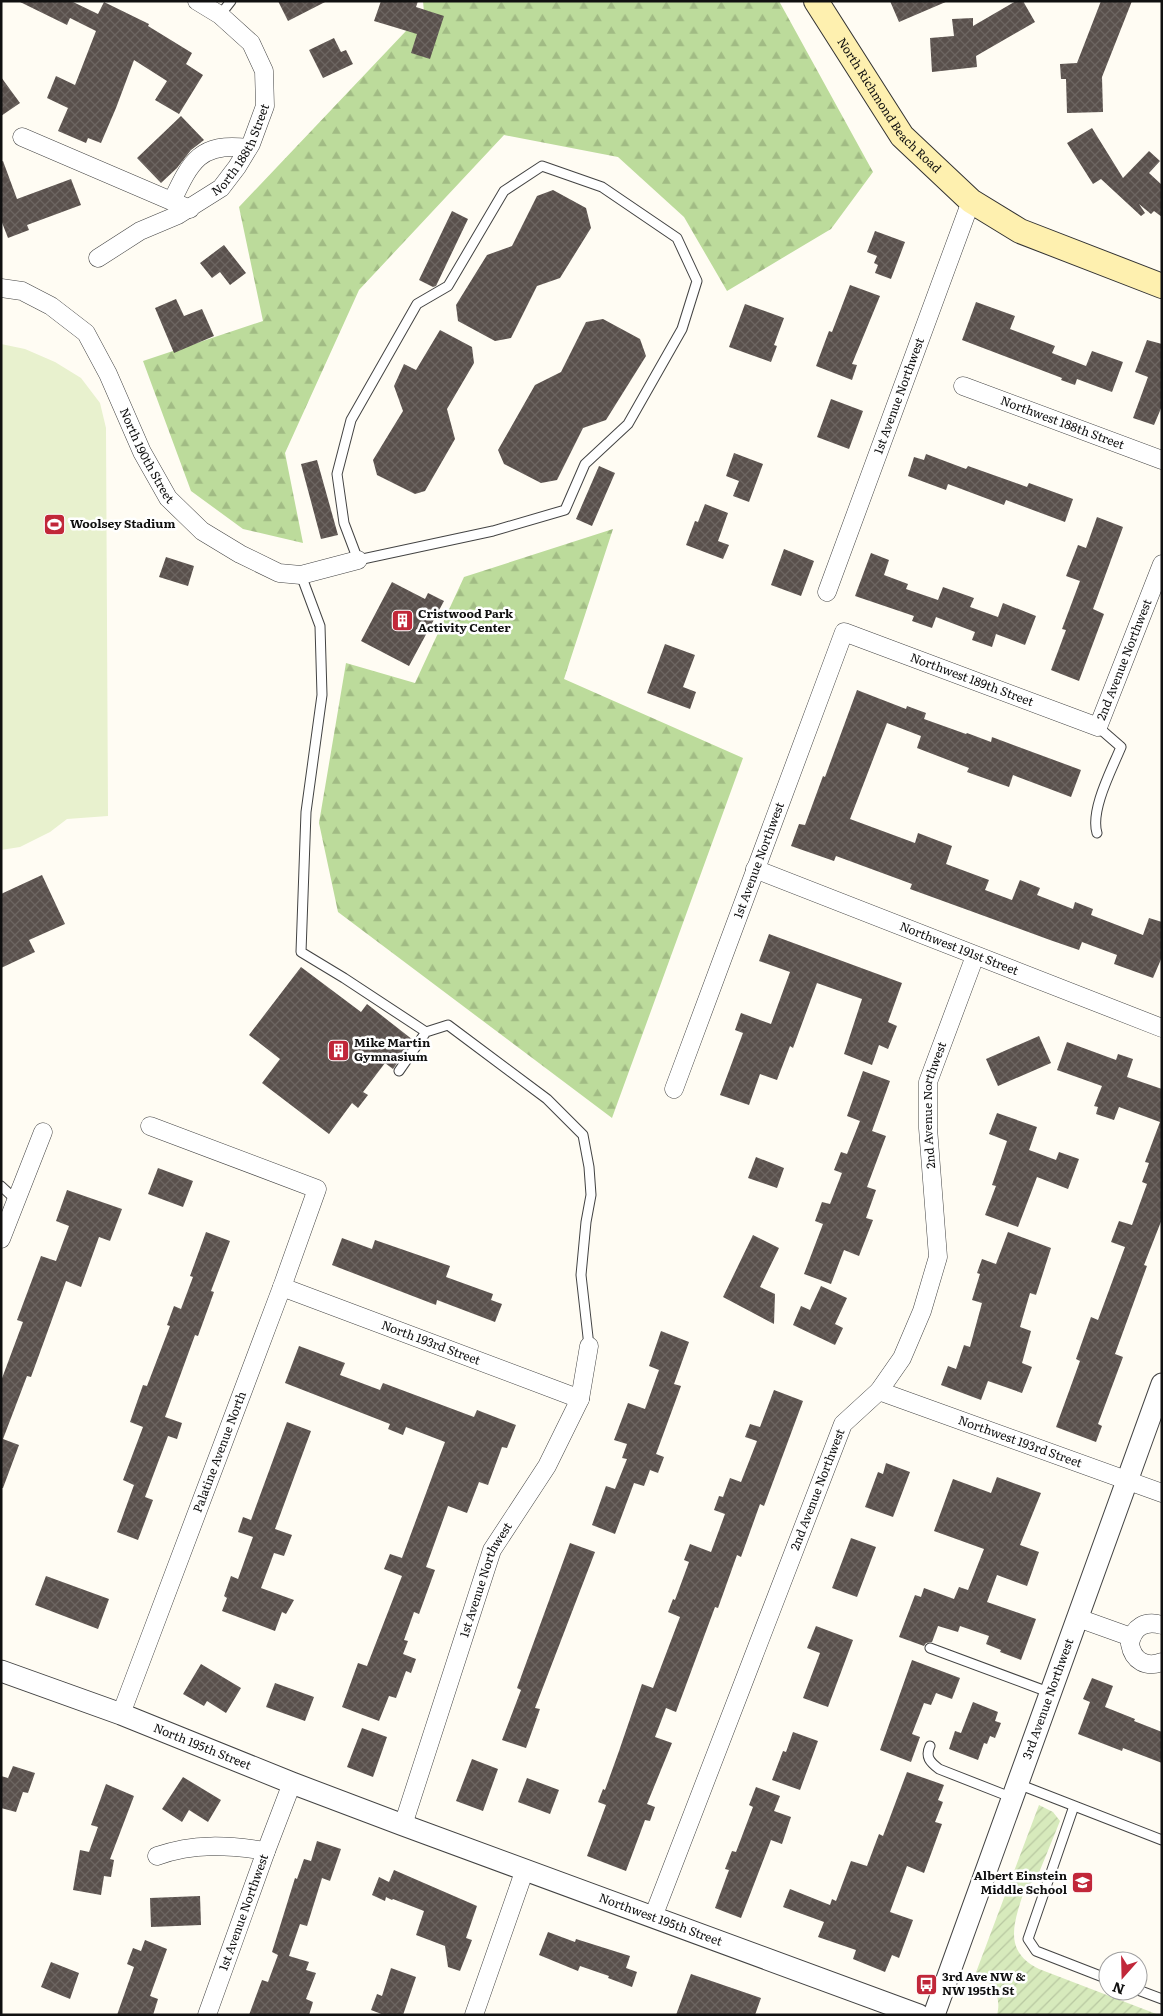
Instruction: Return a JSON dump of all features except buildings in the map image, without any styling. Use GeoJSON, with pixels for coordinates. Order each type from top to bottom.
{"type":"FeatureCollection","features":[{"type":"Feature","properties":{"kind":"main road","name":"North Richmond Beach Road"},"geometry":{"type":"LineString","coordinates":[[816,1],[902,136],[970,201],[1020,231],[1162,286]]}},
{"type":"Feature","properties":{"kind":"street","name":"North 188th Street"},"geometry":{"type":"LineString","coordinates":[[98,258],[140,231],[178,216],[221,188],[237,167],[248,148],[265,106],[264,70],[252,43],[225,8],[197,1]]}},
{"type":"Feature","properties":{"kind":"street"},"geometry":{"type":"LineString","coordinates":[[22,137],[190,209]]}},
{"type":"Feature","properties":{"kind":"street"},"geometry":{"type":"LineString","coordinates":[[172,201],[189,167],[209,151],[229,145],[248,148]]}},
{"type":"Feature","properties":{"kind":"street","name":"1st Avenue Northwest"},"geometry":{"type":"LineString","coordinates":[[827,592],[970,201]]}},
{"type":"Feature","properties":{"kind":"street","name":"North 190th Street"},"geometry":{"type":"LineString","coordinates":[[1,288],[22,291],[51,306],[86,333],[108,374],[142,452],[168,498],[202,531],[240,554],[279,573],[301,575],[358,560]]}},
{"type":"Feature","properties":{"kind":"street","name":"Northwest 188th Street"},"geometry":{"type":"LineString","coordinates":[[963,386],[1162,460]]}},
{"type":"Feature","properties":{"kind":"street","name":"2nd Avenue Northwest"},"geometry":{"type":"LineString","coordinates":[[1098,727],[1162,564]]}},
{"type":"Feature","properties":{"kind":"street","name":"1st Avenue Northwest"},"geometry":{"type":"LineString","coordinates":[[674,1089],[844,632]]}},
{"type":"Feature","properties":{"kind":"street","name":"Northwest 189th Street"},"geometry":{"type":"LineString","coordinates":[[844,632],[1098,727]]}},
{"type":"Feature","properties":{"kind":"street","name":"Northwest 191st Street"},"geometry":{"type":"LineString","coordinates":[[755,869],[1162,1028]]}},
{"type":"Feature","properties":{"kind":"street","name":"2nd Avenue Northwest"},"geometry":{"type":"LineString","coordinates":[[653,1917],[843,1424],[879,1390],[902,1358],[922,1311],[938,1256],[928,1128],[928,1082],[975,956]]}},
{"type":"Feature","properties":{"kind":"street","name":"Palatine Avenue North"},"geometry":{"type":"LineString","coordinates":[[120,1714],[282,1287],[317,1189],[150,1126]]}},
{"type":"Feature","properties":{"kind":"street"},"geometry":{"type":"LineString","coordinates":[[1,1239],[42,1132]]}},
{"type":"Feature","properties":{"kind":"street","name":"North 193rd Street"},"geometry":{"type":"LineString","coordinates":[[282,1287],[580,1400]]}},
{"type":"Feature","properties":{"kind":"street","name":"1st Avenue Northwest"},"geometry":{"type":"LineString","coordinates":[[403,1825],[492,1550],[547,1466],[580,1400],[589,1346]]}},
{"type":"Feature","properties":{"kind":"street","name":"3rd Avenue Northwest"},"geometry":{"type":"LineString","coordinates":[[934,2015],[1162,1384]]}},
{"type":"Feature","properties":{"kind":"street","name":"Northwest 193rd Street"},"geometry":{"type":"LineString","coordinates":[[879,1390],[1162,1493]]}},
{"type":"Feature","properties":{"kind":"street"},"geometry":{"type":"LineString","coordinates":[[1078,1618],[1131,1637]]}},
{"type":"Feature","properties":{"kind":"street"},"geometry":{"type":"LineString","coordinates":[[1162,1625],[1147,1623],[1134,1630],[1130,1644],[1135,1658],[1148,1665],[1162,1662]]}},
{"type":"Feature","properties":{"kind":"street","name":"North 195th Street"},"geometry":{"type":"LineString","coordinates":[[1,1671],[120,1714],[403,1825]]}},
{"type":"Feature","properties":{"kind":"street","name":"1st Avenue Northwest"},"geometry":{"type":"LineString","coordinates":[[207,2015],[292,1783]]}},
{"type":"Feature","properties":{"kind":"street","name":"Northwest 195th Street"},"geometry":{"type":"LineString","coordinates":[[403,1825],[919,2015]]}},
{"type":"Feature","properties":{"kind":"street"},"geometry":{"type":"LineString","coordinates":[[157,1856],[175,1850],[205,1845],[235,1846],[266,1851]]}},
{"type":"Feature","properties":{"kind":"street"},"geometry":{"type":"LineString","coordinates":[[474,2015],[525,1869]]}},
{"type":"Feature","properties":{"kind":"lane"},"geometry":{"type":"LineString","coordinates":[[542,166],[602,187],[677,238],[697,281],[682,329],[628,424],[585,464],[565,510],[493,531],[358,560],[344,523],[337,474],[351,420],[417,304],[448,286],[504,191],[542,166]]}},
{"type":"Feature","properties":{"kind":"lane"},"geometry":{"type":"LineString","coordinates":[[301,575],[320,626],[322,694],[306,812],[301,952],[426,1032]]}},
{"type":"Feature","properties":{"kind":"lane"},"geometry":{"type":"LineString","coordinates":[[1098,727],[1121,746],[1096,810],[1095,825],[1098,833]]}},
{"type":"Feature","properties":{"kind":"lane"},"geometry":{"type":"LineString","coordinates":[[399,1071],[426,1032],[448,1025],[547,1099],[583,1135],[590,1167],[591,1195],[586,1222],[582,1275],[589,1346]]}},
{"type":"Feature","properties":{"kind":"lane"},"geometry":{"type":"LineString","coordinates":[[1,1186],[16,1200]]}},
{"type":"Feature","properties":{"kind":"lane"},"geometry":{"type":"LineString","coordinates":[[930,1648],[1051,1693]]}},
{"type":"Feature","properties":{"kind":"lane"},"geometry":{"type":"LineString","coordinates":[[930,1746],[928,1752],[930,1762],[939,1769],[1074,1806],[1162,1840]]}},
{"type":"Feature","properties":{"kind":"lane"},"geometry":{"type":"LineString","coordinates":[[1074,1806],[1028,1939],[1036,1951],[1098,1975]]}},
{"type":"Feature","properties":{"kind":"lane"},"geometry":{"type":"LineString","coordinates":[[1148,1994],[1162,1999]]}},
{"type":"Feature","properties":{"kind":"green space"},"geometry":{"type":"Polygon","coordinates":[[[423,1],[779,1],[873,172],[831,229],[727,291],[684,217],[618,157],[504,135],[359,290],[285,453],[303,543],[243,529],[191,491],[143,361],[263,321],[239,207],[424,12],[423,1]]]}},
{"type":"Feature","properties":{"kind":"green space","name":"Woolsey Stadium"},"geometry":{"type":"Polygon","coordinates":[[[1,344],[25,349],[55,362],[81,378],[100,403],[106,428],[108,816],[67,819],[50,832],[20,847],[1,850],[1,344]]]}},
{"type":"Feature","properties":{"kind":"green space"},"geometry":{"type":"Polygon","coordinates":[[[613,529],[564,679],[743,758],[612,1118],[338,912],[319,823],[346,663],[415,683],[464,577],[613,529]]]}},
{"type":"Feature","properties":{"kind":"green space"},"geometry":{"type":"Polygon","coordinates":[[[1039,1805],[1053,1812],[1060,1821],[1036,1880],[1025,1887],[1015,1922],[1014,1933],[1019,1953],[1039,1969],[1098,1992],[1098,2001],[1122,2001],[1159,2015],[997,2015],[998,2002],[995,1990],[987,1982],[975,1975],[1039,1805]]]}},
{"type":"Feature","properties":{"kind":"place","name":"Woolsey Stadium"},"geometry":{"type":"Point","coordinates":[54,524]}},
{"type":"Feature","properties":{"kind":"place","name":"Cristwood Park Activity Center"},"geometry":{"type":"Point","coordinates":[402,621]}},
{"type":"Feature","properties":{"kind":"place","name":"Mike Martin Gymnasium"},"geometry":{"type":"Point","coordinates":[338,1050]}},
{"type":"Feature","properties":{"kind":"place","name":"Albert Einstein Middle School"},"geometry":{"type":"Point","coordinates":[1083,1883]}},
{"type":"Feature","properties":{"kind":"place","name":"3rd Ave NW & NW 195th St"},"geometry":{"type":"Point","coordinates":[926,1984]}}]}
